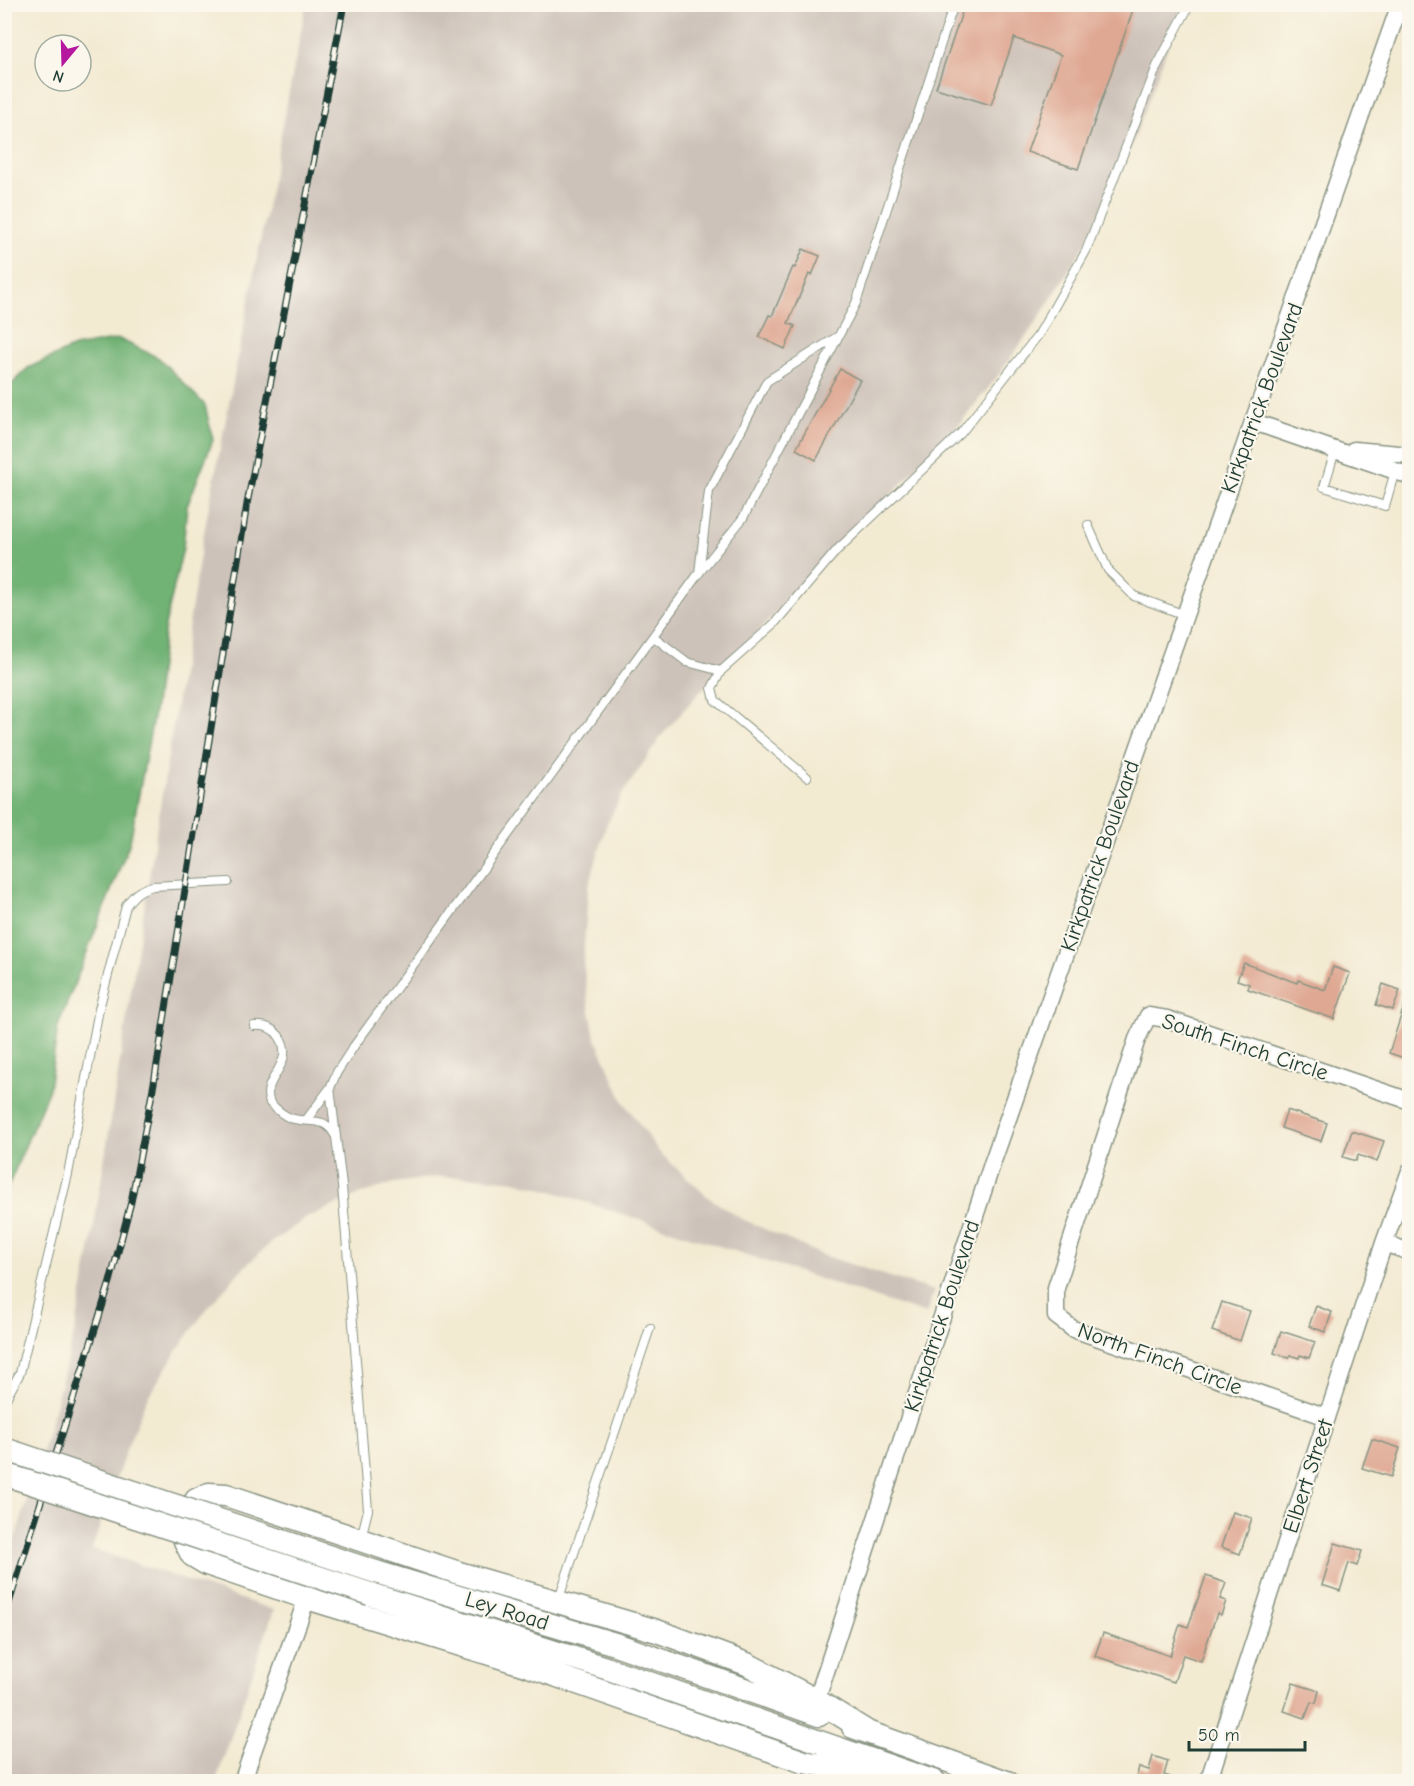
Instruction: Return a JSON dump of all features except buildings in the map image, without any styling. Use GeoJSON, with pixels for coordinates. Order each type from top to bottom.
{"type":"FeatureCollection","features":[{"type":"Feature","properties":{"kind":"main road","name":"Ley Road"},"geometry":{"type":"LineString","coordinates":[[4,1449],[376,1572],[814,1706],[866,1731],[1007,1782]]}},
{"type":"Feature","properties":{"kind":"main road","name":"Ley Road"},"geometry":{"type":"LineString","coordinates":[[4,1474],[370,1594],[609,1669],[935,1782]]}},
{"type":"Feature","properties":{"kind":"main road"},"geometry":{"type":"LineString","coordinates":[[788,1731],[806,1722],[814,1706],[747,1664],[657,1631],[459,1573],[226,1495],[209,1494],[196,1500],[191,1507],[184,1531],[186,1545],[192,1556],[207,1564],[307,1598],[526,1665],[804,1762],[918,1782]]}},
{"type":"Feature","properties":{"kind":"street","name":"Kirkpatrick Boulevard"},"geometry":{"type":"LineString","coordinates":[[814,1706],[993,1161],[1400,4]]}},
{"type":"Feature","properties":{"kind":"street"},"geometry":{"type":"LineString","coordinates":[[1254,422],[1402,474]]}},
{"type":"Feature","properties":{"kind":"street"},"geometry":{"type":"LineString","coordinates":[[1328,448],[1410,455]]}},
{"type":"Feature","properties":{"kind":"street","name":"South Finch Circle"},"geometry":{"type":"LineString","coordinates":[[1090,1186],[1137,1039],[1148,1016],[1167,1019],[1410,1101]]}},
{"type":"Feature","properties":{"kind":"street","name":"Elbert Street"},"geometry":{"type":"LineString","coordinates":[[1208,1782],[1384,1243],[1410,1171]]}},
{"type":"Feature","properties":{"kind":"street","name":"North Finch Circle"},"geometry":{"type":"LineString","coordinates":[[1090,1186],[1056,1288],[1056,1316],[1073,1329],[1327,1417]]}},
{"type":"Feature","properties":{"kind":"street"},"geometry":{"type":"LineString","coordinates":[[1384,1243],[1410,1252]]}},
{"type":"Feature","properties":{"kind":"street"},"geometry":{"type":"LineString","coordinates":[[242,1782],[307,1598]]}},
{"type":"Feature","properties":{"kind":"lane"},"geometry":{"type":"LineString","coordinates":[[306,1119],[330,1088],[336,1072],[354,1046],[699,573],[743,518],[856,303],[954,4]]}},
{"type":"Feature","properties":{"kind":"lane"},"geometry":{"type":"LineString","coordinates":[[807,777],[715,700],[712,688],[714,681],[721,671],[774,624],[837,550],[961,433],[1039,334],[1086,251],[1157,66],[1190,4]]}},
{"type":"Feature","properties":{"kind":"lane"},"geometry":{"type":"LineString","coordinates":[[699,573],[709,491],[767,381],[839,336]]}},
{"type":"Feature","properties":{"kind":"lane"},"geometry":{"type":"LineString","coordinates":[[1328,448],[1324,487],[1385,506],[1402,474]]}},
{"type":"Feature","properties":{"kind":"lane"},"geometry":{"type":"LineString","coordinates":[[1088,525],[1108,570],[1134,596],[1185,615]]}},
{"type":"Feature","properties":{"kind":"lane"},"geometry":{"type":"LineString","coordinates":[[654,637],[687,662],[721,671]]}},
{"type":"Feature","properties":{"kind":"lane"},"geometry":{"type":"LineString","coordinates":[[4,1402],[20,1373],[68,1174],[99,1009],[126,906],[132,896],[143,888],[228,882]]}},
{"type":"Feature","properties":{"kind":"lane"},"geometry":{"type":"LineString","coordinates":[[254,1026],[262,1025],[275,1031],[285,1050],[284,1058],[268,1090],[270,1103],[287,1117],[325,1123],[337,1138]]}},
{"type":"Feature","properties":{"kind":"lane"},"geometry":{"type":"LineString","coordinates":[[330,1088],[342,1186],[368,1510],[360,1539]]}},
{"type":"Feature","properties":{"kind":"lane"},"geometry":{"type":"LineString","coordinates":[[558,1602],[650,1328]]}},
{"type":"Feature","properties":{"kind":"shaded area"},"geometry":{"type":"Polygon","coordinates":[[[306,5],[1183,5],[1132,145],[1086,243],[1039,318],[1000,373],[961,422],[697,695],[662,735],[621,796],[606,826],[588,888],[583,962],[595,1037],[623,1101],[660,1153],[709,1198],[740,1218],[822,1255],[934,1291],[926,1314],[552,1191],[515,1181],[475,1177],[437,1177],[394,1183],[358,1195],[308,1217],[272,1242],[240,1271],[206,1310],[174,1355],[146,1400],[92,1549],[274,1610],[216,1781],[5,1782],[5,1572],[51,1422],[76,1326],[91,1245],[201,548],[306,5]]]}},
{"type":"Feature","properties":{"kind":"green space"},"geometry":{"type":"Polygon","coordinates":[[[119,339],[159,358],[205,405],[213,440],[187,506],[183,548],[165,626],[154,713],[130,842],[58,1026],[49,1089],[5,1194],[5,391],[28,368],[74,347],[119,339]]]}},
{"type":"Feature","properties":{"kind":"railway"},"geometry":{"type":"LineString","coordinates":[[4,1619],[110,1282],[131,1202],[154,1083],[247,504],[344,4]]}}]}
